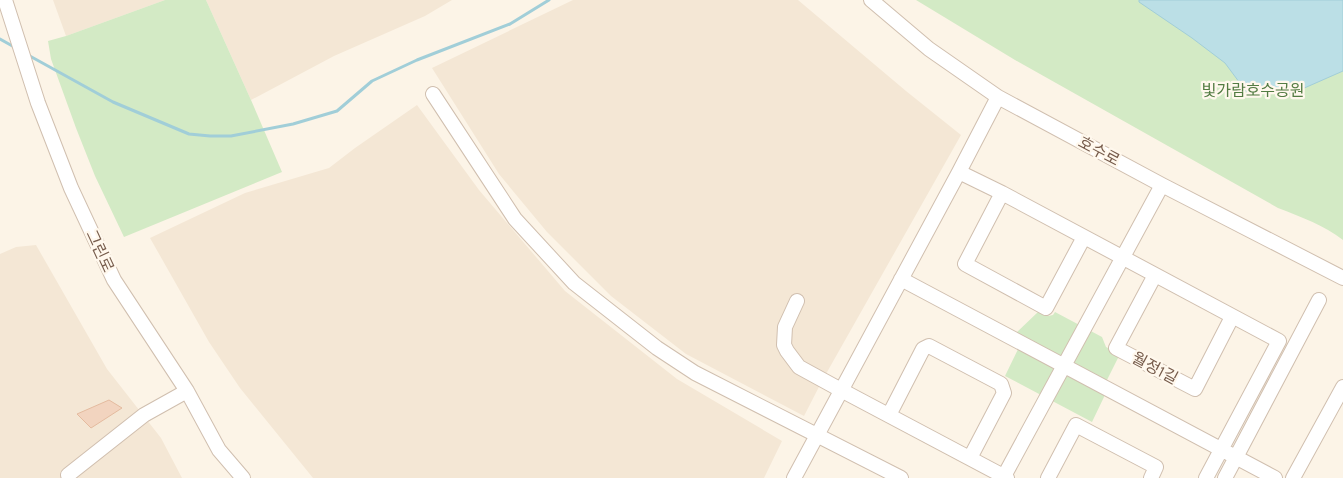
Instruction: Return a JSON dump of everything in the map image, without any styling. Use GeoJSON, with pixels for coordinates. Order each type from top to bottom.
{"type":"FeatureCollection","features":[{"type":"Feature","properties":{"kind":"street","name":"그린로"},"geometry":{"type":"LineString","coordinates":[[4,0],[30,82],[71,188],[114,280],[187,391],[219,450],[243,478]]}},
{"type":"Feature","properties":{"kind":"street","name":"호수로"},"geometry":{"type":"LineString","coordinates":[[871,0],[929,48],[998,97],[1343,278]]}},
{"type":"Feature","properties":{"kind":"street"},"geometry":{"type":"LineString","coordinates":[[433,94],[515,219],[574,283],[657,348],[695,373],[901,478]]}},
{"type":"Feature","properties":{"kind":"street"},"geometry":{"type":"LineString","coordinates":[[794,478],[998,97]]}},
{"type":"Feature","properties":{"kind":"street"},"geometry":{"type":"LineString","coordinates":[[959,172],[1002,193],[1278,341],[1206,478]]}},
{"type":"Feature","properties":{"kind":"street"},"geometry":{"type":"LineString","coordinates":[[797,302],[785,327],[784,344],[799,366],[1005,478],[1162,184]]}},
{"type":"Feature","properties":{"kind":"street"},"geometry":{"type":"LineString","coordinates":[[1002,193],[965,264],[1046,308],[1084,237]]}},
{"type":"Feature","properties":{"kind":"street","name":"월정1길"},"geometry":{"type":"LineString","coordinates":[[1155,275],[1116,348],[1195,389],[1232,317]]}},
{"type":"Feature","properties":{"kind":"street"},"geometry":{"type":"LineString","coordinates":[[900,279],[1275,478]]}},
{"type":"Feature","properties":{"kind":"street"},"geometry":{"type":"LineString","coordinates":[[1224,478],[1319,300]]}},
{"type":"Feature","properties":{"kind":"street"},"geometry":{"type":"LineString","coordinates":[[889,415],[923,349],[929,346],[937,350],[1001,384],[1004,393],[970,458]]}},
{"type":"Feature","properties":{"kind":"street"},"geometry":{"type":"LineString","coordinates":[[1293,478],[1343,387]]}},
{"type":"Feature","properties":{"kind":"street"},"geometry":{"type":"LineString","coordinates":[[68,474],[144,415],[187,391]]}},
{"type":"Feature","properties":{"kind":"street"},"geometry":{"type":"LineString","coordinates":[[1048,478],[1076,425],[1156,467],[1151,478]]}},
{"type":"Feature","properties":{"kind":"shaded area"},"geometry":{"type":"Polygon","coordinates":[[[53,0],[165,0],[66,36],[53,0]]]}},
{"type":"Feature","properties":{"kind":"shaded area"},"geometry":{"type":"Polygon","coordinates":[[[206,0],[452,0],[425,16],[334,56],[251,100],[206,0]]]}},
{"type":"Feature","properties":{"kind":"shaded area"},"geometry":{"type":"Polygon","coordinates":[[[573,0],[798,0],[961,135],[804,416],[686,354],[611,296],[547,232],[499,174],[432,68],[573,0]]]}},
{"type":"Feature","properties":{"kind":"shaded area"},"geometry":{"type":"Polygon","coordinates":[[[417,105],[479,190],[565,291],[677,379],[782,441],[764,478],[313,478],[240,388],[209,342],[150,238],[245,193],[329,168],[417,105]]]}},
{"type":"Feature","properties":{"kind":"shaded area"},"geometry":{"type":"Polygon","coordinates":[[[36,245],[107,369],[161,438],[182,478],[0,478],[0,254],[16,247],[36,245]]]}},
{"type":"Feature","properties":{"kind":"green space"},"geometry":{"type":"Polygon","coordinates":[[[165,0],[206,0],[282,172],[124,237],[95,176],[76,128],[51,59],[48,41],[165,0]]]}},
{"type":"Feature","properties":{"kind":"green space","name":"빛가람호수공원"},"geometry":{"type":"Polygon","coordinates":[[[916,0],[1343,0],[1343,240],[1304,218],[1278,208],[1015,60],[916,0]]]}},
{"type":"Feature","properties":{"kind":"green space"},"geometry":{"type":"Polygon","coordinates":[[[1038,312],[1048,316],[1053,315],[1055,312],[1102,337],[1106,347],[1120,354],[1106,382],[1104,397],[1092,422],[1005,376],[1023,339],[1016,333],[1038,312]]]}},
{"type":"Feature","properties":{"kind":"water"},"geometry":{"type":"Polygon","coordinates":[[[1139,0],[1343,0],[1343,71],[1293,93],[1248,94],[1225,63],[1139,2],[1139,0]]]}},
{"type":"Feature","properties":{"kind":"building"},"geometry":{"type":"Polygon","coordinates":[[[109,400],[122,408],[91,428],[77,414],[109,400]]]}},
{"type":"Feature","properties":{"kind":"waterway"},"geometry":{"type":"LineString","coordinates":[[28,55],[113,102],[189,134],[231,136],[293,124],[337,111],[372,81],[417,60],[510,24],[549,0]]}},
{"type":"Feature","properties":{"kind":"waterway"},"geometry":{"type":"LineString","coordinates":[[0,39],[16,48]]}}]}
